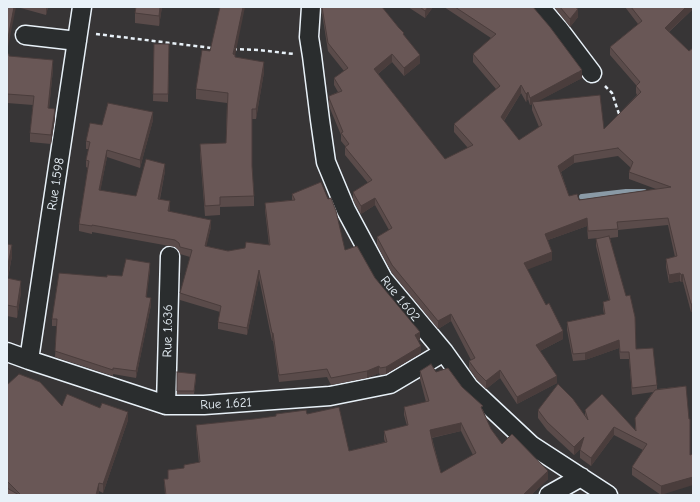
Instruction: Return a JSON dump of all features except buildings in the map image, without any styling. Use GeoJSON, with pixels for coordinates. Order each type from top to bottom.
{"type":"FeatureCollection","features":[{"type":"Feature","properties":{"kind":"street","name":"Rue 1.598"},"geometry":{"type":"LineString","coordinates":[[29,360],[82,7]]}},
{"type":"Feature","properties":{"kind":"street","name":"Rue 1.602"},"geometry":{"type":"LineString","coordinates":[[311,7],[309,37],[326,162],[346,210],[383,279],[444,352],[469,387],[532,445],[608,495]]}},
{"type":"Feature","properties":{"kind":"street"},"geometry":{"type":"LineString","coordinates":[[540,7],[592,73]]}},
{"type":"Feature","properties":{"kind":"street"},"geometry":{"type":"LineString","coordinates":[[25,35],[78,36]]}},
{"type":"Feature","properties":{"kind":"street","name":"Rue 1.636"},"geometry":{"type":"LineString","coordinates":[[166,405],[170,256]]}},
{"type":"Feature","properties":{"kind":"street","name":"Rue 1.621"},"geometry":{"type":"LineString","coordinates":[[7,352],[166,405],[204,406],[330,396],[390,384],[444,352]]}},
{"type":"Feature","properties":{"kind":"street"},"geometry":{"type":"LineString","coordinates":[[549,495],[581,477]]}},
{"type":"Feature","properties":{"kind":"path"},"geometry":{"type":"LineString","coordinates":[[78,36],[214,48]]}},
{"type":"Feature","properties":{"kind":"path"},"geometry":{"type":"LineString","coordinates":[[228,49],[258,50],[312,56]]}},
{"type":"Feature","properties":{"kind":"path"},"geometry":{"type":"LineString","coordinates":[[592,73],[612,94],[621,120]]}},
{"type":"Feature","properties":{"kind":"waterway"},"geometry":{"type":"LineString","coordinates":[[582,197],[626,192],[644,192]]}}]}
